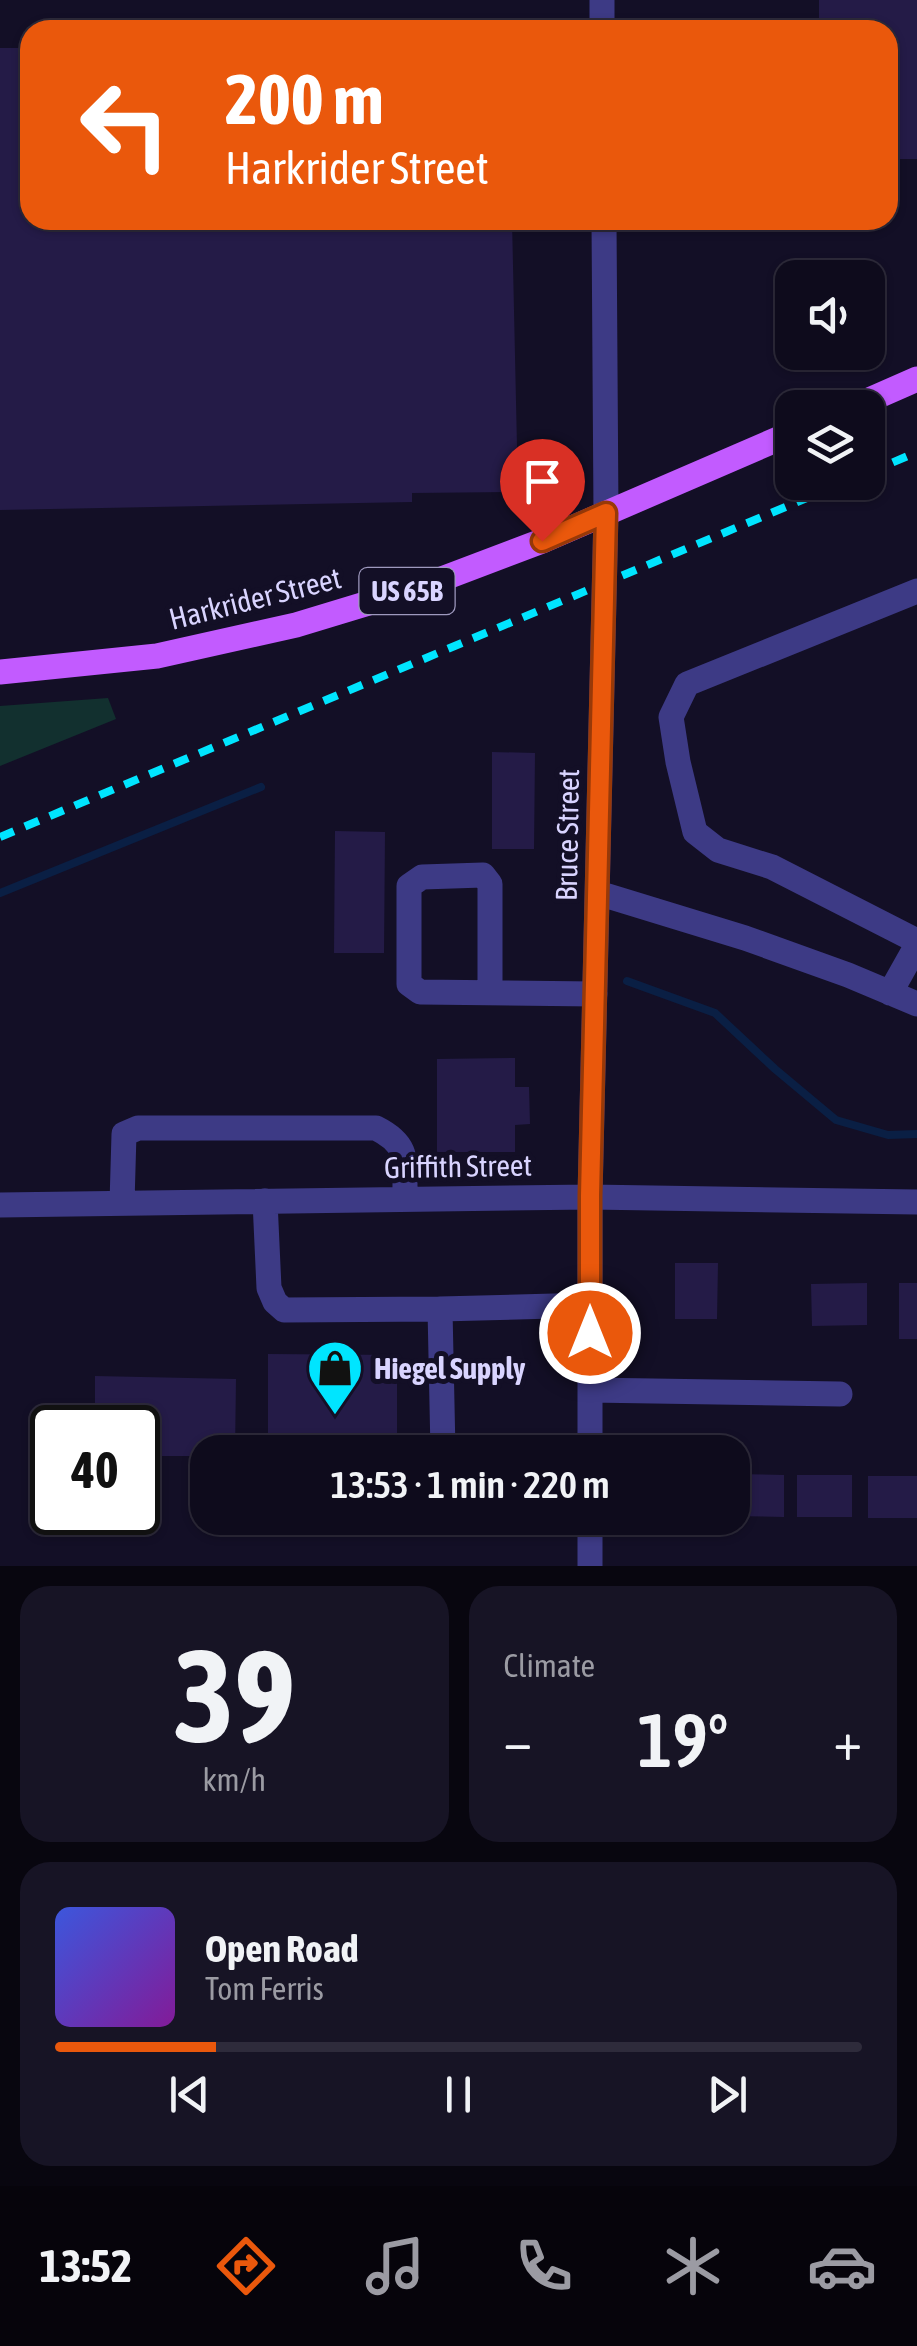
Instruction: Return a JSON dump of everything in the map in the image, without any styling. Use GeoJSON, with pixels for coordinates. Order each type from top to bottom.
{"type":"FeatureCollection","features":[{"type":"Feature","properties":{"kind":"main road"},"geometry":{"type":"LineString","coordinates":[[885,393],[917,379]]}},
{"type":"Feature","properties":{"kind":"main road","name":"Harkrider Street"},"geometry":{"type":"LineString","coordinates":[[0,672],[157,656],[296,625],[418,588],[542,541],[775,440]]}},
{"type":"Feature","properties":{"kind":"street","name":"Bruce Street"},"geometry":{"type":"LineString","coordinates":[[590,1435],[590,1196],[606,513],[604,230]]}},
{"type":"Feature","properties":{"kind":"street"},"geometry":{"type":"LineString","coordinates":[[890,993],[917,943],[772,868],[718,850],[695,832],[671,717],[687,684],[917,591]]}},
{"type":"Feature","properties":{"kind":"street"},"geometry":{"type":"LineString","coordinates":[[490,993],[490,884],[483,875],[422,877],[410,886],[409,984],[420,992],[490,993],[596,994]]}},
{"type":"Feature","properties":{"kind":"street"},"geometry":{"type":"LineString","coordinates":[[598,893],[746,938],[917,1004]]}},
{"type":"Feature","properties":{"kind":"street"},"geometry":{"type":"LineString","coordinates":[[122,1203],[124,1134],[138,1128],[376,1128],[395,1138],[403,1150],[405,1199]]}},
{"type":"Feature","properties":{"kind":"street","name":"Griffith Street"},"geometry":{"type":"LineString","coordinates":[[0,1205],[590,1196],[917,1202]]}},
{"type":"Feature","properties":{"kind":"street"},"geometry":{"type":"LineString","coordinates":[[265,1201],[269,1288],[284,1310],[590,1305]]}},
{"type":"Feature","properties":{"kind":"street"},"geometry":{"type":"LineString","coordinates":[[440,1309],[443,1435]]}},
{"type":"Feature","properties":{"kind":"street"},"geometry":{"type":"LineString","coordinates":[[590,1390],[840,1394]]}},
{"type":"Feature","properties":{"kind":"street"},"geometry":{"type":"LineString","coordinates":[[590,1535],[590,1566]]}},
{"type":"Feature","properties":{"kind":"green space"},"geometry":{"type":"Polygon","coordinates":[[[108,698],[116,719],[0,766],[0,706],[108,698]]]}},
{"type":"Feature","properties":{"kind":"building"},"geometry":{"type":"Polygon","coordinates":[[[819,0],[917,0],[917,159],[898,159],[898,20],[819,20],[819,0]]]}},
{"type":"Feature","properties":{"kind":"building"},"geometry":{"type":"Polygon","coordinates":[[[0,48],[20,48],[20,230],[512,230],[518,492],[412,493],[412,502],[0,510],[0,48]]]}},
{"type":"Feature","properties":{"kind":"building"},"geometry":{"type":"Polygon","coordinates":[[[492,752],[535,753],[534,849],[492,849],[492,752]]]}},
{"type":"Feature","properties":{"kind":"building"},"geometry":{"type":"Polygon","coordinates":[[[335,831],[385,832],[384,953],[334,953],[335,831]]]}},
{"type":"Feature","properties":{"kind":"building"},"geometry":{"type":"Polygon","coordinates":[[[515,1058],[515,1087],[529,1087],[530,1124],[515,1125],[515,1152],[437,1152],[437,1059],[515,1058]]]}},
{"type":"Feature","properties":{"kind":"building"},"geometry":{"type":"Polygon","coordinates":[[[675,1263],[718,1263],[717,1319],[675,1319],[675,1263]]]}},
{"type":"Feature","properties":{"kind":"building"},"geometry":{"type":"Polygon","coordinates":[[[867,1283],[867,1325],[812,1326],[811,1284],[867,1283]]]}},
{"type":"Feature","properties":{"kind":"building"},"geometry":{"type":"Polygon","coordinates":[[[899,1283],[917,1283],[917,1339],[899,1339],[899,1283]]]}},
{"type":"Feature","properties":{"kind":"building"},"geometry":{"type":"Polygon","coordinates":[[[268,1354],[397,1355],[397,1435],[268,1435],[268,1354]]]}},
{"type":"Feature","properties":{"kind":"building"},"geometry":{"type":"Polygon","coordinates":[[[95,1376],[236,1379],[235,1435],[190,1435],[190,1456],[160,1456],[160,1405],[95,1405],[95,1376]]]}},
{"type":"Feature","properties":{"kind":"building"},"geometry":{"type":"Polygon","coordinates":[[[750,1474],[784,1475],[784,1517],[750,1516],[750,1474]]]}},
{"type":"Feature","properties":{"kind":"building"},"geometry":{"type":"Polygon","coordinates":[[[797,1475],[852,1475],[852,1517],[797,1517],[797,1475]]]}},
{"type":"Feature","properties":{"kind":"building"},"geometry":{"type":"Polygon","coordinates":[[[868,1476],[917,1476],[917,1518],[868,1518],[868,1476]]]}},
{"type":"Feature","properties":{"kind":"waterway"},"geometry":{"type":"LineString","coordinates":[[0,893],[261,787]]}},
{"type":"Feature","properties":{"kind":"waterway"},"geometry":{"type":"LineString","coordinates":[[627,981],[715,1013],[836,1120],[888,1135],[917,1134]]}},
{"type":"Feature","properties":{"kind":"railway"},"geometry":{"type":"LineString","coordinates":[[885,466],[917,452]]}},
{"type":"Feature","properties":{"kind":"railway"},"geometry":{"type":"LineString","coordinates":[[0,837],[802,500]]}},
{"type":"Feature","properties":{"kind":"place","name":"Hiegel Supply"},"geometry":{"type":"Point","coordinates":[335,1417]}},
{"type":"Feature","properties":{"kind":"route"},"geometry":{"type":"LineString","coordinates":[[542,541],[606,513],[590,1333]]}}]}
